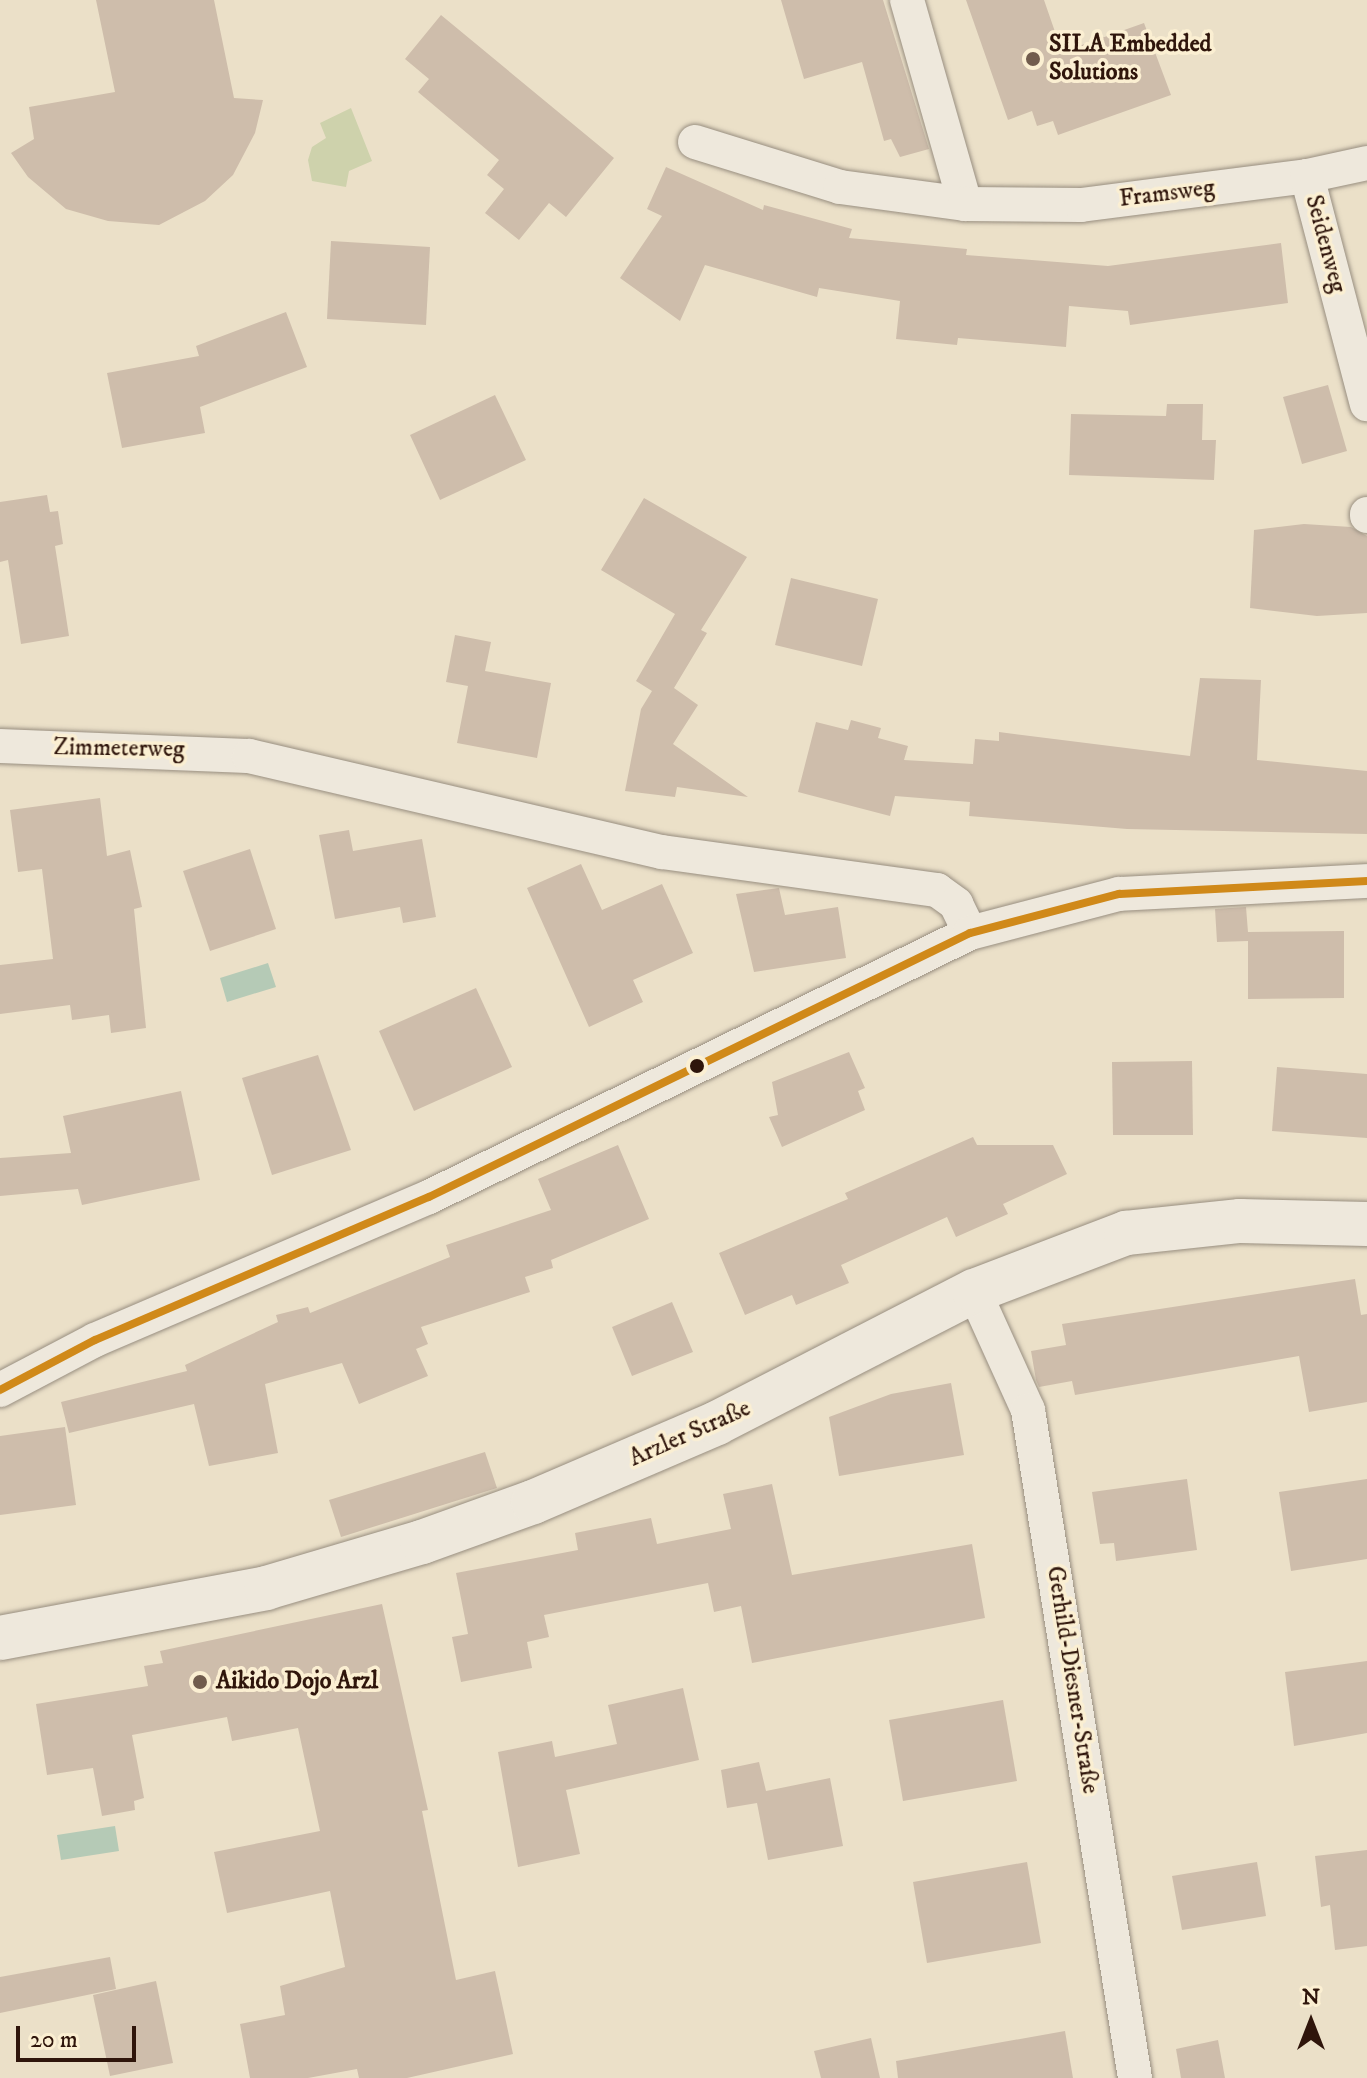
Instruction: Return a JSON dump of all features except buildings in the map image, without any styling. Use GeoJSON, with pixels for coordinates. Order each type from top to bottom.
{"type":"FeatureCollection","features":[{"type":"Feature","properties":{"kind":"main road","name":"Arzler Straße"},"geometry":{"type":"LineString","coordinates":[[0,1638],[266,1588],[422,1542],[533,1502],[748,1409],[974,1291],[1126,1233],[1240,1221],[1367,1224]]}},
{"type":"Feature","properties":{"kind":"street"},"geometry":{"type":"LineString","coordinates":[[907,0],[965,204]]}},
{"type":"Feature","properties":{"kind":"street","name":"Framsweg"},"geometry":{"type":"LineString","coordinates":[[695,142],[840,187],[965,204],[1081,205],[1307,176],[1367,163]]}},
{"type":"Feature","properties":{"kind":"street","name":"Seidenweg"},"geometry":{"type":"LineString","coordinates":[[1307,176],[1367,404]]}},
{"type":"Feature","properties":{"kind":"street","name":"Zimmeterweg"},"geometry":{"type":"LineString","coordinates":[[0,746],[249,756],[662,852],[937,890],[956,904],[970,933]]}},
{"type":"Feature","properties":{"kind":"street"},"geometry":{"type":"LineString","coordinates":[[0,1390],[95,1340],[429,1197],[970,933],[1119,894],[1367,881]]}},
{"type":"Feature","properties":{"kind":"street","name":"Gerhild-Diesner-Straße"},"geometry":{"type":"LineString","coordinates":[[974,1291],[1028,1410],[1135,2078]]}},
{"type":"Feature","properties":{"kind":"shaded area"},"geometry":{"type":"Polygon","coordinates":[[[351,108],[372,161],[349,171],[346,187],[312,181],[308,160],[312,147],[326,138],[320,123],[351,108]]]}},
{"type":"Feature","properties":{"kind":"shaded area"},"geometry":{"type":"Polygon","coordinates":[[[268,963],[276,987],[227,1002],[220,978],[268,963]]]}},
{"type":"Feature","properties":{"kind":"shaded area"},"geometry":{"type":"Polygon","coordinates":[[[115,1826],[119,1851],[61,1860],[57,1835],[115,1826]]]}},
{"type":"Feature","properties":{"kind":"transit line"},"geometry":{"type":"LineString","coordinates":[[0,1390],[95,1340],[429,1197],[970,933],[1119,894],[1367,881]]}},
{"type":"Feature","properties":{"kind":"place","name":"SILA Embedded Solutions"},"geometry":{"type":"Point","coordinates":[1033,59]}},
{"type":"Feature","properties":{"kind":"place","name":"Aikido Dojo Arzl"},"geometry":{"type":"Point","coordinates":[200,1682]}}]}
